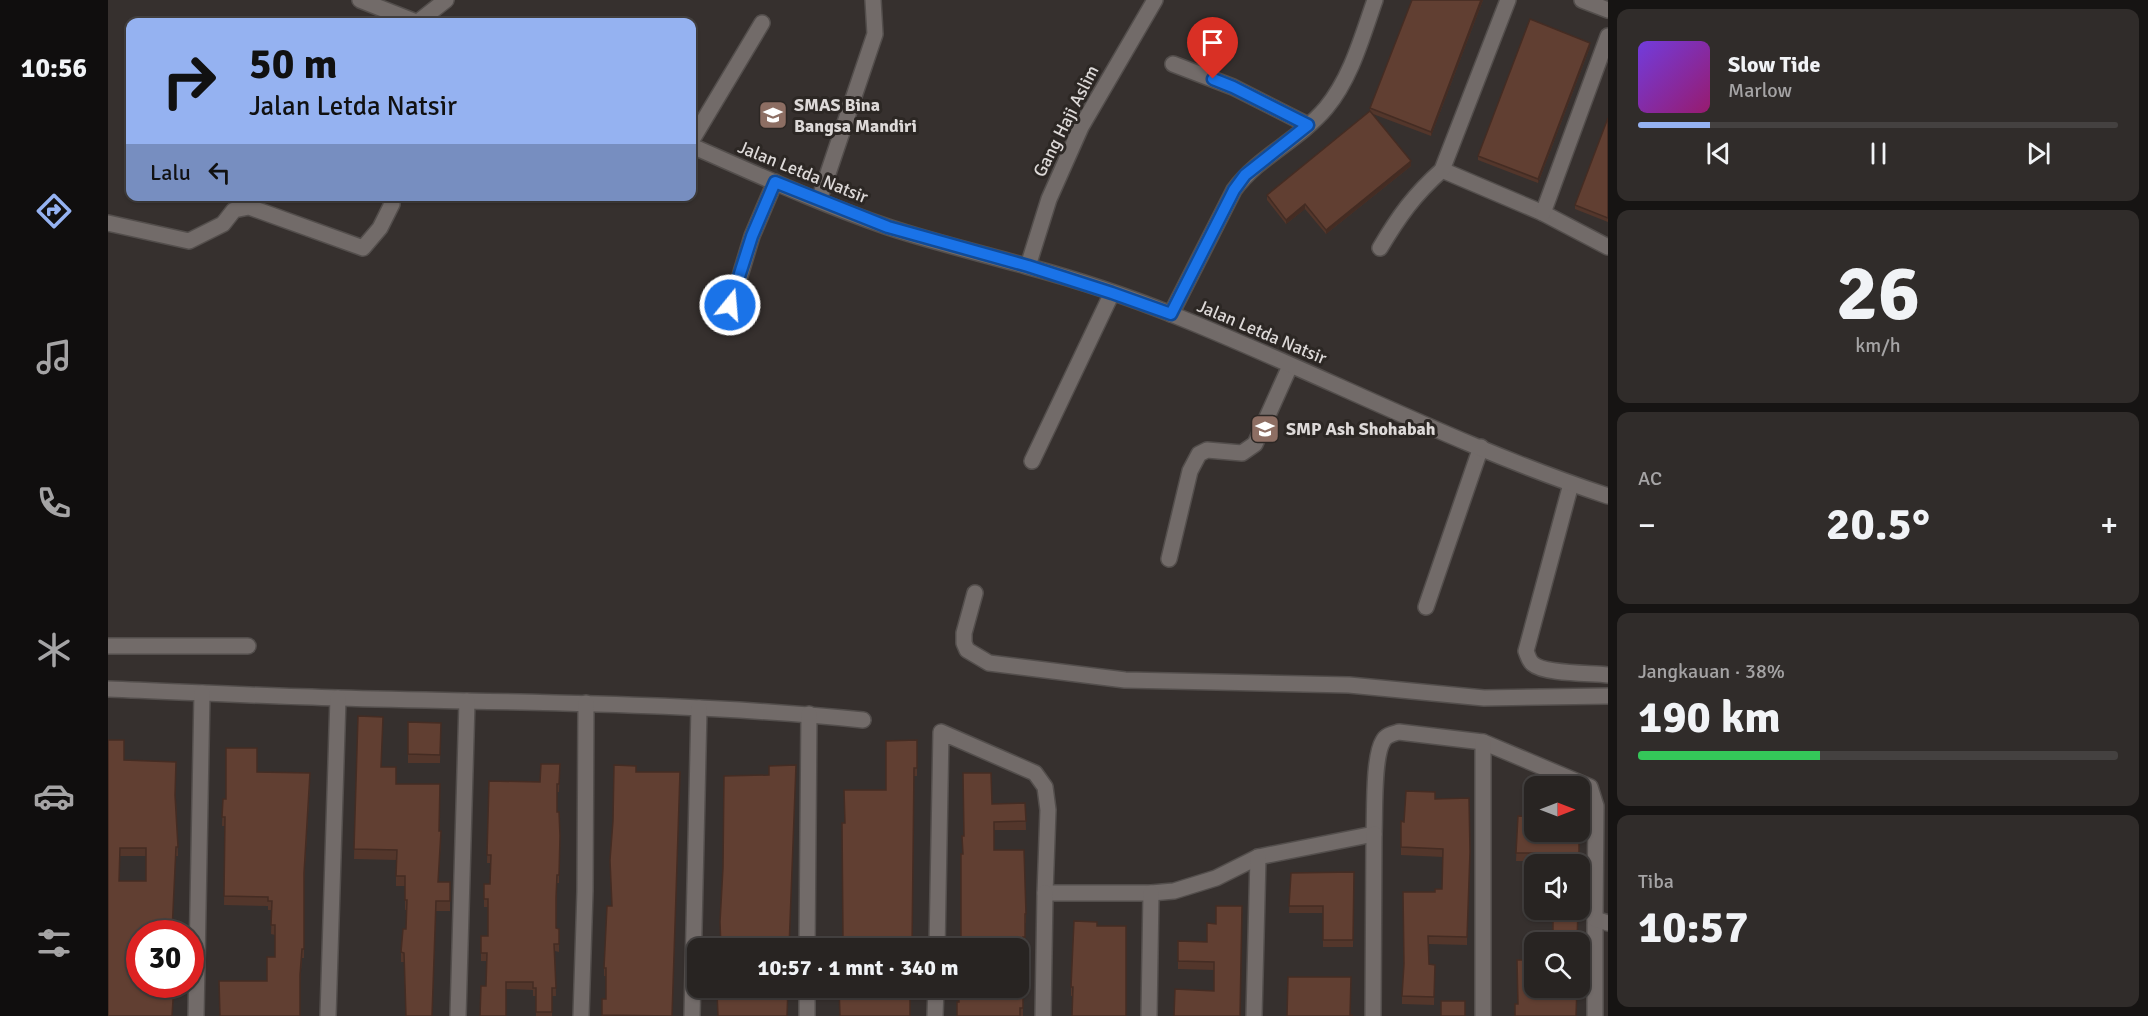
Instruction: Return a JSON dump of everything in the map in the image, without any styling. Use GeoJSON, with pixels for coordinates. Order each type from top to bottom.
{"type":"FeatureCollection","features":[{"type":"Feature","properties":{"kind":"street"},"geometry":{"type":"LineString","coordinates":[[360,0],[407,18]]}},
{"type":"Feature","properties":{"kind":"street"},"geometry":{"type":"LineString","coordinates":[[422,18],[446,0]]}},
{"type":"Feature","properties":{"kind":"street"},"geometry":{"type":"LineString","coordinates":[[819,200],[875,34],[873,0]]}},
{"type":"Feature","properties":{"kind":"street","name":"Gang Haji Aslim"},"geometry":{"type":"LineString","coordinates":[[1028,266],[1049,199],[1081,127],[1155,0]]}},
{"type":"Feature","properties":{"kind":"street"},"geometry":{"type":"LineString","coordinates":[[1171,314],[1234,190],[1245,175],[1308,125],[1325,109],[1341,86],[1375,0]]}},
{"type":"Feature","properties":{"kind":"street"},"geometry":{"type":"LineString","coordinates":[[1380,248],[1400,214],[1420,190],[1442,170],[1508,0]]}},
{"type":"Feature","properties":{"kind":"street"},"geometry":{"type":"LineString","coordinates":[[1582,0],[1608,10]]}},
{"type":"Feature","properties":{"kind":"street"},"geometry":{"type":"LineString","coordinates":[[696,133],[762,23]]}},
{"type":"Feature","properties":{"kind":"street"},"geometry":{"type":"LineString","coordinates":[[1543,213],[1608,36]]}},
{"type":"Feature","properties":{"kind":"street"},"geometry":{"type":"LineString","coordinates":[[1173,64],[1233,87],[1308,125]]}},
{"type":"Feature","properties":{"kind":"street","name":"Jalan Letda Natsir"},"geometry":{"type":"LineString","coordinates":[[696,148],[888,227],[1028,266],[1171,314],[1481,447],[1571,484],[1608,496]]}},
{"type":"Feature","properties":{"kind":"street"},"geometry":{"type":"LineString","coordinates":[[1442,170],[1543,213],[1608,247]]}},
{"type":"Feature","properties":{"kind":"street"},"geometry":{"type":"LineString","coordinates":[[727,319],[752,236],[775,182]]}},
{"type":"Feature","properties":{"kind":"street"},"geometry":{"type":"LineString","coordinates":[[108,223],[189,241],[223,224],[234,210],[249,207],[363,248],[380,228],[392,204],[391,201]]}},
{"type":"Feature","properties":{"kind":"street"},"geometry":{"type":"LineString","coordinates":[[1032,461],[1112,293]]}},
{"type":"Feature","properties":{"kind":"street"},"geometry":{"type":"LineString","coordinates":[[1168,559],[1190,471],[1199,454],[1207,450],[1242,453],[1255,444],[1290,366]]}},
{"type":"Feature","properties":{"kind":"street"},"geometry":{"type":"LineString","coordinates":[[1426,608],[1481,447]]}},
{"type":"Feature","properties":{"kind":"street"},"geometry":{"type":"LineString","coordinates":[[1571,484],[1526,651],[1534,666],[1608,675]]}},
{"type":"Feature","properties":{"kind":"street"},"geometry":{"type":"LineString","coordinates":[[975,593],[964,633],[964,643],[967,650],[989,663],[1125,680],[1349,685],[1484,698],[1608,696]]}},
{"type":"Feature","properties":{"kind":"street"},"geometry":{"type":"LineString","coordinates":[[108,646],[248,646]]}},
{"type":"Feature","properties":{"kind":"street"},"geometry":{"type":"LineString","coordinates":[[108,689],[338,698],[586,703],[809,714],[863,720]]}},
{"type":"Feature","properties":{"kind":"street"},"geometry":{"type":"LineString","coordinates":[[196,1016],[202,693]]}},
{"type":"Feature","properties":{"kind":"street"},"geometry":{"type":"LineString","coordinates":[[328,1016],[338,698]]}},
{"type":"Feature","properties":{"kind":"street"},"geometry":{"type":"LineString","coordinates":[[458,1016],[467,700]]}},
{"type":"Feature","properties":{"kind":"street"},"geometry":{"type":"LineString","coordinates":[[581,1016],[585,891],[586,703]]}},
{"type":"Feature","properties":{"kind":"street"},"geometry":{"type":"LineString","coordinates":[[692,1016],[699,708]]}},
{"type":"Feature","properties":{"kind":"street"},"geometry":{"type":"LineString","coordinates":[[807,938],[809,714]]}},
{"type":"Feature","properties":{"kind":"street"},"geometry":{"type":"LineString","coordinates":[[937,938],[941,732],[1035,773],[1045,787],[1048,810],[1042,1016]]}},
{"type":"Feature","properties":{"kind":"street"},"geometry":{"type":"LineString","coordinates":[[1373,1016],[1374,834],[1378,753],[1384,739],[1388,735],[1399,732],[1483,742],[1590,787],[1596,806],[1601,921],[1595,1016]]}},
{"type":"Feature","properties":{"kind":"street"},"geometry":{"type":"LineString","coordinates":[[1483,742],[1483,1016]]}},
{"type":"Feature","properties":{"kind":"street"},"geometry":{"type":"LineString","coordinates":[[1045,892],[1152,893],[1174,891],[1216,878],[1258,857],[1374,834]]}},
{"type":"Feature","properties":{"kind":"street"},"geometry":{"type":"LineString","coordinates":[[1254,1016],[1258,857]]}},
{"type":"Feature","properties":{"kind":"street"},"geometry":{"type":"LineString","coordinates":[[1149,1016],[1152,893]]}},
{"type":"Feature","properties":{"kind":"street"},"geometry":{"type":"LineString","coordinates":[[807,998],[807,1016]]}},
{"type":"Feature","properties":{"kind":"street"},"geometry":{"type":"LineString","coordinates":[[935,1016],[936,998]]}},
{"type":"Feature","properties":{"kind":"building"},"geometry":{"type":"Polygon","coordinates":[[[1412,0],[1481,0],[1431,132],[1370,108],[1412,0]]]}},
{"type":"Feature","properties":{"kind":"building"},"geometry":{"type":"Polygon","coordinates":[[[1530,19],[1590,43],[1538,179],[1478,156],[1530,19]]]}},
{"type":"Feature","properties":{"kind":"building"},"geometry":{"type":"Polygon","coordinates":[[[1370,111],[1411,161],[1326,230],[1305,204],[1286,220],[1267,195],[1370,111]]]}},
{"type":"Feature","properties":{"kind":"building"},"geometry":{"type":"Polygon","coordinates":[[[1608,118],[1608,218],[1575,205],[1608,118]]]}},
{"type":"Feature","properties":{"kind":"building"},"geometry":{"type":"Polygon","coordinates":[[[358,716],[383,717],[381,767],[396,767],[396,784],[440,784],[439,831],[441,831],[438,882],[450,882],[450,901],[436,901],[432,1016],[406,1016],[404,953],[401,952],[403,929],[406,929],[407,900],[405,900],[405,876],[396,876],[397,850],[354,849],[358,716]]]}},
{"type":"Feature","properties":{"kind":"building"},"geometry":{"type":"Polygon","coordinates":[[[408,722],[441,723],[440,755],[408,754],[408,722]]]}},
{"type":"Feature","properties":{"kind":"building"},"geometry":{"type":"Polygon","coordinates":[[[108,740],[124,740],[124,760],[176,762],[178,847],[176,847],[173,920],[126,920],[126,998],[173,998],[172,1016],[108,1016],[108,740]],[[120,848],[119,881],[146,881],[146,848],[120,848]]]}},
{"type":"Feature","properties":{"kind":"building"},"geometry":{"type":"Polygon","coordinates":[[[917,740],[917,768],[914,768],[912,938],[841,938],[843,937],[844,790],[886,790],[886,741],[917,740]]]}},
{"type":"Feature","properties":{"kind":"building"},"geometry":{"type":"Polygon","coordinates":[[[226,748],[257,748],[257,772],[310,773],[304,873],[304,949],[302,949],[300,975],[300,1016],[220,1016],[219,981],[267,981],[267,957],[275,957],[275,925],[271,925],[272,901],[268,901],[268,897],[224,896],[225,817],[222,817],[223,799],[226,799],[226,748]]]}},
{"type":"Feature","properties":{"kind":"building"},"geometry":{"type":"Polygon","coordinates":[[[541,764],[560,764],[559,784],[557,784],[560,836],[556,898],[556,928],[559,929],[559,944],[554,944],[556,988],[552,988],[552,1012],[536,1012],[536,988],[533,988],[533,982],[506,982],[506,1016],[480,1016],[481,986],[486,986],[487,953],[481,953],[481,936],[488,936],[488,899],[484,899],[484,884],[490,884],[491,855],[487,855],[489,781],[540,782],[541,764]]]}},
{"type":"Feature","properties":{"kind":"building"},"geometry":{"type":"Polygon","coordinates":[[[614,765],[636,766],[636,772],[680,772],[672,1016],[602,1015],[602,999],[606,999],[606,968],[604,968],[607,906],[612,906],[610,860],[614,765]]]}},
{"type":"Feature","properties":{"kind":"building"},"geometry":{"type":"Polygon","coordinates":[[[796,765],[789,938],[721,938],[724,776],[769,775],[769,766],[796,765]]]}},
{"type":"Feature","properties":{"kind":"building"},"geometry":{"type":"Polygon","coordinates":[[[963,773],[991,773],[992,804],[1025,803],[1026,821],[994,822],[994,850],[1024,850],[1025,937],[961,938],[961,854],[963,854],[962,836],[964,836],[963,773]]]}},
{"type":"Feature","properties":{"kind":"building"},"geometry":{"type":"Polygon","coordinates":[[[1406,791],[1435,792],[1435,799],[1469,798],[1467,937],[1428,936],[1429,964],[1435,965],[1434,997],[1402,996],[1403,892],[1435,892],[1435,889],[1442,889],[1443,849],[1401,847],[1401,821],[1404,822],[1406,791]]]}},
{"type":"Feature","properties":{"kind":"building"},"geometry":{"type":"Polygon","coordinates":[[[1518,816],[1524,816],[1524,842],[1579,842],[1579,854],[1516,853],[1518,816]]]}},
{"type":"Feature","properties":{"kind":"building"},"geometry":{"type":"Polygon","coordinates":[[[1354,872],[1353,940],[1323,940],[1323,906],[1289,906],[1291,873],[1354,872]]]}},
{"type":"Feature","properties":{"kind":"building"},"geometry":{"type":"Polygon","coordinates":[[[1216,906],[1242,906],[1240,1016],[1174,1016],[1175,989],[1214,991],[1214,962],[1178,961],[1178,941],[1207,942],[1207,923],[1216,924],[1216,906]]]}},
{"type":"Feature","properties":{"kind":"building"},"geometry":{"type":"Polygon","coordinates":[[[1553,920],[1578,920],[1577,932],[1553,932],[1553,920]]]}},
{"type":"Feature","properties":{"kind":"building"},"geometry":{"type":"Polygon","coordinates":[[[1074,921],[1097,922],[1097,926],[1126,926],[1126,1016],[1072,1016],[1074,921]]]}},
{"type":"Feature","properties":{"kind":"building"},"geometry":{"type":"Polygon","coordinates":[[[1517,960],[1524,960],[1524,998],[1577,998],[1576,1016],[1515,1016],[1515,1004],[1518,1004],[1517,960]]]}},
{"type":"Feature","properties":{"kind":"building"},"geometry":{"type":"Polygon","coordinates":[[[1288,977],[1351,977],[1350,1015],[1352,1016],[1287,1016],[1288,977]]]}},
{"type":"Feature","properties":{"kind":"building"},"geometry":{"type":"Polygon","coordinates":[[[717,998],[788,998],[787,1016],[718,1016],[717,998]]]}},
{"type":"Feature","properties":{"kind":"building"},"geometry":{"type":"Polygon","coordinates":[[[839,998],[910,998],[910,1016],[840,1016],[839,998]]]}},
{"type":"Feature","properties":{"kind":"building"},"geometry":{"type":"Polygon","coordinates":[[[959,998],[1023,998],[1023,1008],[1020,1008],[1020,1016],[957,1016],[957,1002],[959,1002],[959,998]]]}},
{"type":"Feature","properties":{"kind":"building"},"geometry":{"type":"Polygon","coordinates":[[[1441,1001],[1465,1001],[1465,1016],[1441,1016],[1441,1001]]]}},
{"type":"Feature","properties":{"kind":"place","name":"SMAS Bina Bangsa Mandiri"},"geometry":{"type":"Point","coordinates":[773,115]}},
{"type":"Feature","properties":{"kind":"place","name":"SMP Ash Shohabah"},"geometry":{"type":"Point","coordinates":[1265,429]}},
{"type":"Feature","properties":{"kind":"route"},"geometry":{"type":"LineString","coordinates":[[730,305],[752,236],[775,182],[888,227],[1028,266],[1171,314],[1234,190],[1245,175],[1308,125],[1213,79]]}}]}
